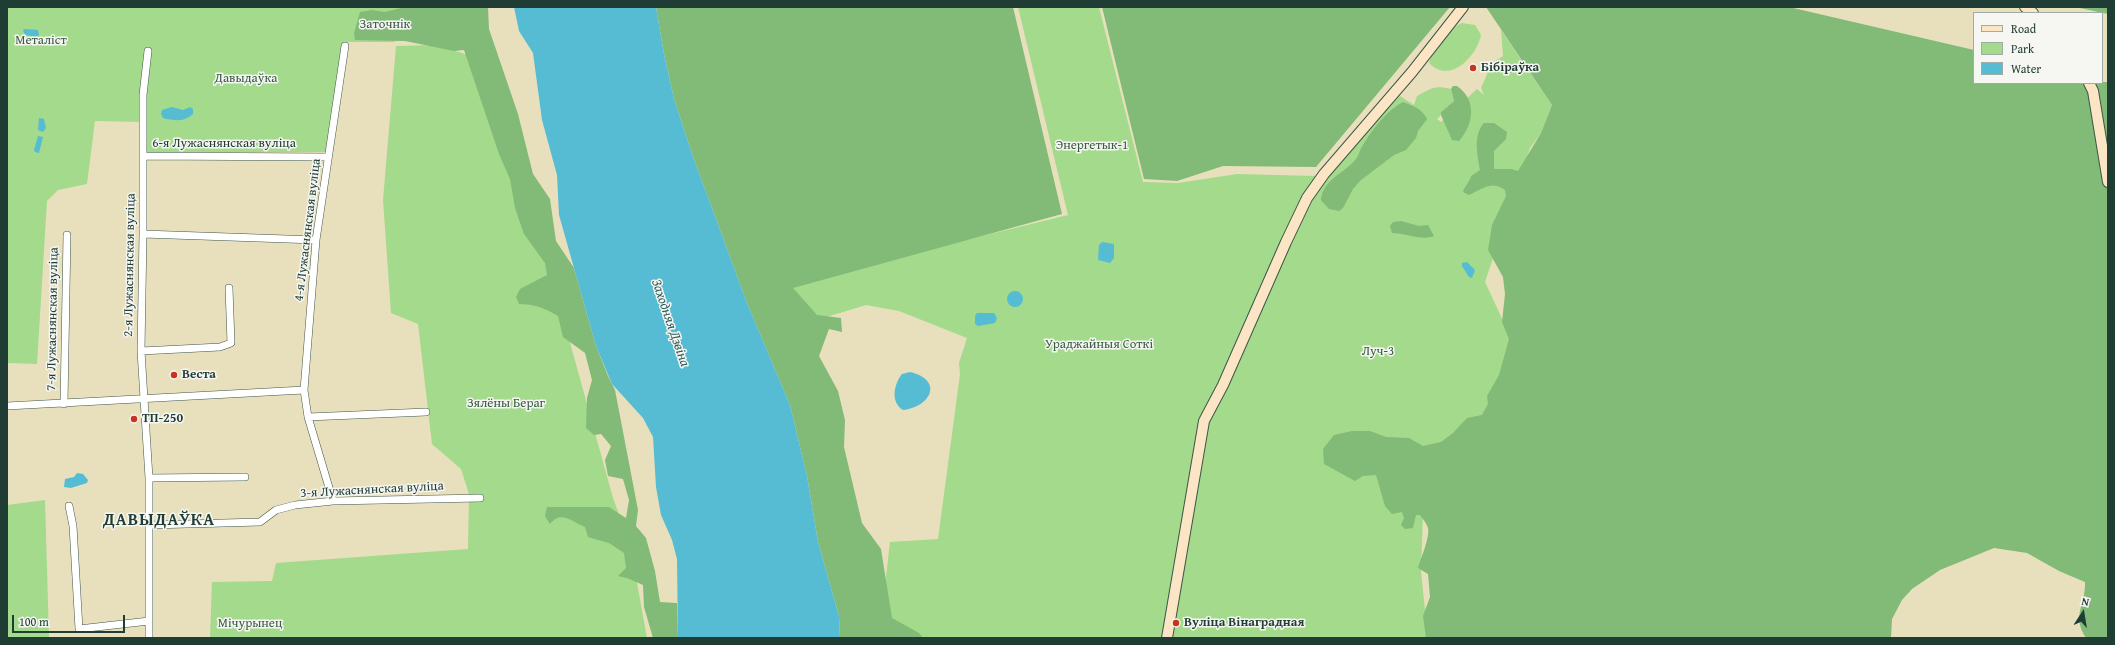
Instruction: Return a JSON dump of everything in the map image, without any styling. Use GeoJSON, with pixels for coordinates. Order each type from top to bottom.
{"type":"FeatureCollection","features":[{"type":"Feature","properties":{"kind":"street"},"geometry":{"type":"LineString","coordinates":[[1167,638],[1204,421],[1226,378],[1286,242],[1307,198],[1324,174],[1412,72],[1463,7]]}},
{"type":"Feature","properties":{"kind":"street","name":"4-я Лужаснянская вуліца"},"geometry":{"type":"LineString","coordinates":[[332,501],[308,417],[304,390],[316,240],[345,46]]}},
{"type":"Feature","properties":{"kind":"street","name":"2-я Лужаснянская вуліца"},"geometry":{"type":"LineString","coordinates":[[148,51],[143,95],[144,234],[141,350],[149,478],[149,638]]}},
{"type":"Feature","properties":{"kind":"street"},"geometry":{"type":"LineString","coordinates":[[2090,84],[2093,91],[2108,182]]}},
{"type":"Feature","properties":{"kind":"street","name":"6-я Лужаснянская вуліца"},"geometry":{"type":"LineString","coordinates":[[143,156],[328,157]]}},
{"type":"Feature","properties":{"kind":"street"},"geometry":{"type":"LineString","coordinates":[[144,234],[316,240]]}},
{"type":"Feature","properties":{"kind":"street","name":"7-я Лужаснянская вуліца"},"geometry":{"type":"LineString","coordinates":[[64,404],[67,235]]}},
{"type":"Feature","properties":{"kind":"street"},"geometry":{"type":"LineString","coordinates":[[141,350],[220,347],[231,343],[229,288]]}},
{"type":"Feature","properties":{"kind":"street"},"geometry":{"type":"LineString","coordinates":[[7,406],[304,390]]}},
{"type":"Feature","properties":{"kind":"street"},"geometry":{"type":"LineString","coordinates":[[308,417],[426,412]]}},
{"type":"Feature","properties":{"kind":"street"},"geometry":{"type":"LineString","coordinates":[[149,478],[245,477]]}},
{"type":"Feature","properties":{"kind":"street","name":"3-я Лужаснянская вуліца"},"geometry":{"type":"LineString","coordinates":[[150,526],[260,522],[276,510],[295,505],[332,501],[480,498]]}},
{"type":"Feature","properties":{"kind":"street"},"geometry":{"type":"LineString","coordinates":[[69,506],[73,526],[79,629],[149,621]]}},
{"type":"Feature","properties":{"kind":"green space","name":"Давыдаўка"},"geometry":{"type":"Polygon","coordinates":[[[7,7],[441,7],[426,33],[393,42],[343,42],[326,152],[146,152],[145,122],[95,121],[87,184],[58,190],[47,201],[37,364],[7,363],[7,7]]]}},
{"type":"Feature","properties":{"kind":"green space","name":"Заточнік"},"geometry":{"type":"Polygon","coordinates":[[[405,7],[488,7],[489,29],[518,114],[533,174],[550,199],[556,241],[574,268],[596,346],[615,390],[638,510],[636,526],[646,538],[655,571],[660,602],[677,603],[678,638],[653,638],[644,607],[643,585],[618,576],[626,568],[624,553],[609,543],[588,537],[585,527],[571,520],[562,517],[554,520],[550,524],[545,516],[547,507],[609,507],[626,518],[629,500],[623,479],[608,476],[605,460],[611,446],[601,434],[594,435],[586,428],[587,398],[592,380],[585,353],[563,337],[558,316],[539,307],[519,304],[516,297],[520,289],[547,275],[545,263],[524,234],[515,208],[510,179],[499,154],[464,50],[454,51],[405,41],[355,40],[354,33],[360,12],[372,10],[385,12],[405,7]]]}},
{"type":"Feature","properties":{"kind":"green space"},"geometry":{"type":"Polygon","coordinates":[[[656,7],[1013,7],[1062,214],[793,288],[817,315],[841,318],[842,332],[829,329],[819,356],[838,391],[845,420],[844,447],[862,523],[881,549],[892,618],[919,633],[923,638],[840,638],[839,616],[818,542],[807,476],[790,405],[747,303],[692,154],[674,99],[656,7]]]}},
{"type":"Feature","properties":{"kind":"green space"},"geometry":{"type":"Polygon","coordinates":[[[1018,7],[1099,7],[1143,182],[1178,183],[1237,174],[1317,176],[1400,96],[1414,105],[1417,96],[1430,89],[1441,87],[1451,89],[1454,101],[1441,112],[1441,115],[1437,119],[1441,122],[1477,89],[1484,95],[1481,88],[1492,63],[1503,56],[1501,30],[1552,105],[1541,133],[1530,148],[1485,282],[1511,338],[1489,416],[1424,483],[1421,572],[1428,638],[879,638],[890,542],[938,539],[960,374],[959,363],[967,338],[899,311],[866,305],[820,319],[782,285],[1068,215],[1018,7]]]}},
{"type":"Feature","properties":{"kind":"green space"},"geometry":{"type":"Polygon","coordinates":[[[1102,7],[1450,7],[1316,167],[1223,166],[1177,181],[1144,179],[1102,7]]]}},
{"type":"Feature","properties":{"kind":"green space"},"geometry":{"type":"Polygon","coordinates":[[[1486,7],[1789,7],[1973,50],[1973,84],[2103,84],[2103,82],[2108,82],[2108,638],[2086,638],[2082,630],[2079,616],[2085,590],[2085,582],[2059,571],[2027,553],[1994,548],[1940,570],[1912,589],[1902,600],[1892,619],[1891,638],[1426,638],[1423,616],[1430,597],[1428,574],[1418,568],[1428,537],[1427,525],[1420,515],[1416,515],[1413,528],[1405,529],[1401,525],[1404,518],[1402,512],[1392,514],[1385,506],[1376,475],[1363,476],[1355,481],[1324,464],[1323,449],[1334,435],[1352,431],[1370,431],[1386,437],[1409,438],[1423,446],[1441,442],[1453,433],[1467,418],[1482,415],[1488,404],[1487,396],[1499,375],[1509,339],[1502,322],[1505,294],[1503,277],[1488,250],[1492,225],[1506,196],[1505,190],[1496,186],[1487,186],[1469,195],[1463,192],[1471,176],[1480,170],[1477,139],[1478,133],[1484,123],[1494,123],[1507,132],[1506,139],[1494,151],[1494,169],[1511,169],[1518,171],[1541,133],[1552,105],[1486,7]]]}},
{"type":"Feature","properties":{"kind":"green space"},"geometry":{"type":"Polygon","coordinates":[[[2075,7],[2108,7],[2108,14],[2075,7]]]}},
{"type":"Feature","properties":{"kind":"green space"},"geometry":{"type":"Polygon","coordinates":[[[1462,23],[1475,25],[1481,35],[1474,51],[1468,59],[1454,69],[1445,71],[1437,69],[1429,63],[1437,45],[1446,34],[1462,23]]]}},
{"type":"Feature","properties":{"kind":"green space","name":"Зялёны Бераг"},"geometry":{"type":"Polygon","coordinates":[[[436,45],[468,55],[545,252],[613,498],[630,544],[647,638],[210,638],[212,582],[272,581],[276,563],[468,549],[469,494],[461,469],[432,444],[418,324],[391,313],[383,200],[396,46],[436,45]]]}},
{"type":"Feature","properties":{"kind":"green space"},"geometry":{"type":"Polygon","coordinates":[[[1453,86],[1457,86],[1468,98],[1471,112],[1468,127],[1459,141],[1452,140],[1441,115],[1441,112],[1454,101],[1451,89],[1453,86]]]}},
{"type":"Feature","properties":{"kind":"green space"},"geometry":{"type":"Polygon","coordinates":[[[1403,102],[1417,108],[1427,119],[1418,131],[1416,138],[1406,150],[1394,155],[1361,180],[1353,189],[1343,208],[1339,211],[1329,209],[1321,200],[1326,187],[1356,159],[1367,139],[1380,121],[1391,110],[1403,102]]]}},
{"type":"Feature","properties":{"kind":"green space"},"geometry":{"type":"Polygon","coordinates":[[[1401,221],[1419,226],[1428,225],[1434,236],[1424,238],[1392,233],[1390,226],[1393,222],[1401,221]]]}},
{"type":"Feature","properties":{"kind":"green space"},"geometry":{"type":"Polygon","coordinates":[[[45,500],[49,638],[7,638],[7,505],[45,500]]]}},
{"type":"Feature","properties":{"kind":"water","name":"Заходняя Дзвіна"},"geometry":{"type":"Polygon","coordinates":[[[514,7],[656,7],[674,99],[692,154],[747,303],[790,405],[807,476],[818,542],[839,616],[840,638],[678,638],[677,559],[672,540],[661,515],[656,487],[653,437],[643,418],[612,384],[596,346],[559,215],[557,175],[542,120],[533,53],[519,31],[514,7]]]}},
{"type":"Feature","properties":{"kind":"water"},"geometry":{"type":"Polygon","coordinates":[[[23,30],[38,30],[39,35],[37,37],[25,35],[23,30]]]}},
{"type":"Feature","properties":{"kind":"water"},"geometry":{"type":"Polygon","coordinates":[[[172,107],[183,110],[190,107],[193,109],[193,114],[183,120],[163,118],[161,114],[162,110],[172,107]]]}},
{"type":"Feature","properties":{"kind":"water"},"geometry":{"type":"Polygon","coordinates":[[[39,118],[44,119],[46,128],[43,132],[38,130],[39,118]]]}},
{"type":"Feature","properties":{"kind":"water"},"geometry":{"type":"Polygon","coordinates":[[[38,136],[43,137],[39,153],[35,152],[34,150],[38,136]]]}},
{"type":"Feature","properties":{"kind":"water"},"geometry":{"type":"Polygon","coordinates":[[[1102,242],[1114,244],[1114,258],[1110,263],[1098,260],[1099,245],[1102,242]]]}},
{"type":"Feature","properties":{"kind":"water"},"geometry":{"type":"Polygon","coordinates":[[[1467,262],[1475,270],[1472,278],[1469,277],[1462,266],[1462,263],[1467,262]]]}},
{"type":"Feature","properties":{"kind":"water"},"geometry":{"type":"Polygon","coordinates":[[[1012,291],[1018,291],[1023,296],[1021,305],[1018,307],[1012,307],[1007,302],[1007,296],[1012,291]]]}},
{"type":"Feature","properties":{"kind":"water"},"geometry":{"type":"Polygon","coordinates":[[[977,313],[994,313],[997,318],[995,323],[978,326],[975,324],[975,316],[977,313]]]}},
{"type":"Feature","properties":{"kind":"water"},"geometry":{"type":"Polygon","coordinates":[[[910,372],[921,376],[927,381],[930,387],[930,393],[921,404],[913,408],[903,410],[896,402],[895,388],[902,374],[910,372]]]}},
{"type":"Feature","properties":{"kind":"water"},"geometry":{"type":"Polygon","coordinates":[[[77,473],[83,474],[88,480],[87,483],[71,488],[64,487],[65,479],[74,477],[77,473]]]}},
{"type":"Feature","properties":{"kind":"place","name":"Бібіраўка"},"geometry":{"type":"Point","coordinates":[1473,68]}},
{"type":"Feature","properties":{"kind":"place","name":"Веста"},"geometry":{"type":"Point","coordinates":[174,375]}},
{"type":"Feature","properties":{"kind":"place","name":"ТП-250"},"geometry":{"type":"Point","coordinates":[134,419]}},
{"type":"Feature","properties":{"kind":"place","name":"Вуліца Вінаградная"},"geometry":{"type":"Point","coordinates":[1176,623]}},
{"type":"Feature","properties":{"kind":"district","name":"ДАВЫДАЎКА"},"geometry":{"type":"Point","coordinates":[159,521]}},
{"type":"Feature","properties":{"kind":"park label","name":"Металіст"},"geometry":{"type":"Point","coordinates":[41,41]}},
{"type":"Feature","properties":{"kind":"park label","name":"Энергетык-1"},"geometry":{"type":"Point","coordinates":[1092,146]}},
{"type":"Feature","properties":{"kind":"park label","name":"Ураджайныя Соткі"},"geometry":{"type":"Point","coordinates":[1099,345]}},
{"type":"Feature","properties":{"kind":"park label","name":"Луч-3"},"geometry":{"type":"Point","coordinates":[1378,352]}},
{"type":"Feature","properties":{"kind":"park label","name":"Мічурынец"},"geometry":{"type":"Point","coordinates":[250,624]}}]}
